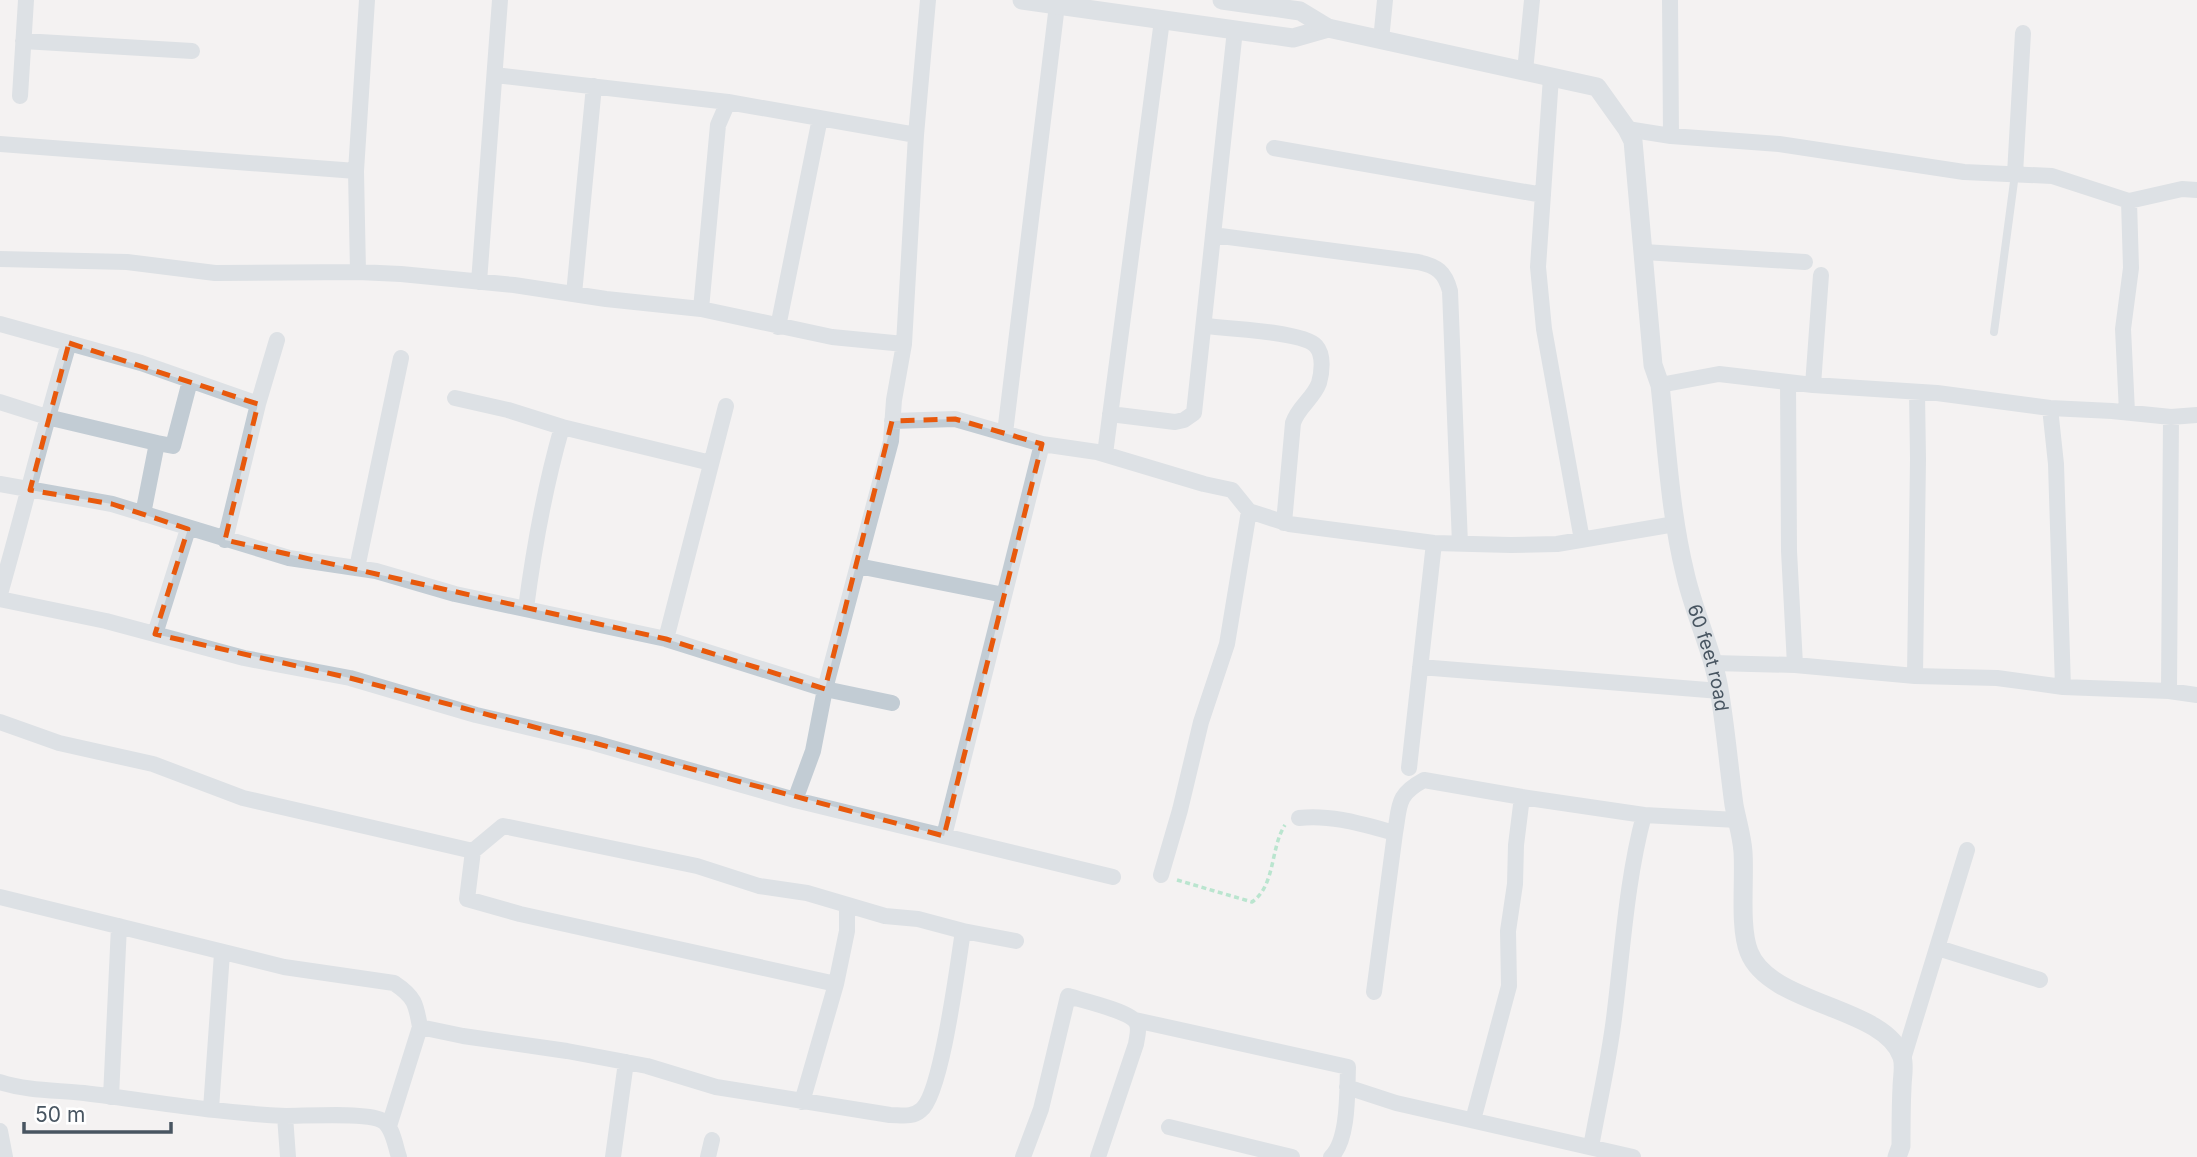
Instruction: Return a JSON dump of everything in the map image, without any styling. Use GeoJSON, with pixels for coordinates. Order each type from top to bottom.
{"type":"FeatureCollection","features":[{"type":"Feature","properties":{"kind":"street"},"geometry":{"type":"LineString","coordinates":[[20,96],[26,0]]}},
{"type":"Feature","properties":{"kind":"street"},"geometry":{"type":"LineString","coordinates":[[358,272],[356,171],[367,0]]}},
{"type":"Feature","properties":{"kind":"street"},"geometry":{"type":"LineString","coordinates":[[479,282],[500,0]]}},
{"type":"Feature","properties":{"kind":"street"},"geometry":{"type":"LineString","coordinates":[[795,800],[813,751],[825,689],[891,441],[904,344],[916,135],[928,0]]}},
{"type":"Feature","properties":{"kind":"street"},"geometry":{"type":"LineString","coordinates":[[1022,0],[1293,38],[1328,28]]}},
{"type":"Feature","properties":{"kind":"street"},"geometry":{"type":"LineString","coordinates":[[1223,0],[1300,11],[1328,28],[1551,77],[1538,267],[1544,330],[1582,541]]}},
{"type":"Feature","properties":{"kind":"street"},"geometry":{"type":"LineString","coordinates":[[1381,40],[1385,0]]}},
{"type":"Feature","properties":{"kind":"street"},"geometry":{"type":"LineString","coordinates":[[1525,71],[1532,0]]}},
{"type":"Feature","properties":{"kind":"street"},"geometry":{"type":"LineString","coordinates":[[1670,0],[1671,136]]}},
{"type":"Feature","properties":{"kind":"street"},"geometry":{"type":"LineString","coordinates":[[1005,433],[1057,5]]}},
{"type":"Feature","properties":{"kind":"street"},"geometry":{"type":"LineString","coordinates":[[1105,454],[1162,20]]}},
{"type":"Feature","properties":{"kind":"street"},"geometry":{"type":"LineString","coordinates":[[1110,414],[1175,422],[1194,413],[1235,30]]}},
{"type":"Feature","properties":{"kind":"street"},"geometry":{"type":"LineString","coordinates":[[2015,174],[2023,33]]}},
{"type":"Feature","properties":{"kind":"street"},"geometry":{"type":"LineString","coordinates":[[23,41],[192,51]]}},
{"type":"Feature","properties":{"kind":"street"},"geometry":{"type":"LineString","coordinates":[[495,75],[728,102],[916,135]]}},
{"type":"Feature","properties":{"kind":"street","name":"60 feet road"},"geometry":{"type":"LineString","coordinates":[[1551,77],[1597,87],[1633,141],[1653,365],[1660,385],[1675,524],[1685,576],[1720,691],[1743,850],[1743,905],[1749,953],[1771,979],[1882,1032],[1896,1045],[1903,1059]]}},
{"type":"Feature","properties":{"kind":"street"},"geometry":{"type":"LineString","coordinates":[[574,294],[594,86]]}},
{"type":"Feature","properties":{"kind":"street"},"geometry":{"type":"LineString","coordinates":[[701,309],[718,125],[728,102]]}},
{"type":"Feature","properties":{"kind":"street"},"geometry":{"type":"LineString","coordinates":[[778,327],[820,118]]}},
{"type":"Feature","properties":{"kind":"street"},"geometry":{"type":"LineString","coordinates":[[1627,129],[1671,136],[1779,144],[1964,172],[2052,176],[2129,201],[2182,189],[2197,190]]}},
{"type":"Feature","properties":{"kind":"street"},"geometry":{"type":"LineString","coordinates":[[0,144],[356,171]]}},
{"type":"Feature","properties":{"kind":"street"},"geometry":{"type":"LineString","coordinates":[[1274,148],[1543,195]]}},
{"type":"Feature","properties":{"kind":"street"},"geometry":{"type":"LineString","coordinates":[[2127,412],[2123,329],[2131,268],[2129,201]]}},
{"type":"Feature","properties":{"kind":"street"},"geometry":{"type":"LineString","coordinates":[[1213,235],[1418,262],[1431,265],[1446,277],[1450,291],[1460,544]]}},
{"type":"Feature","properties":{"kind":"street"},"geometry":{"type":"LineString","coordinates":[[1644,252],[1805,262]]}},
{"type":"Feature","properties":{"kind":"street"},"geometry":{"type":"LineString","coordinates":[[0,259],[127,262],[215,274],[358,272],[479,282],[701,309],[832,337],[904,344]]}},
{"type":"Feature","properties":{"kind":"street"},"geometry":{"type":"LineString","coordinates":[[1812,385],[1821,275]]}},
{"type":"Feature","properties":{"kind":"street"},"geometry":{"type":"LineString","coordinates":[[0,324],[141,363],[258,404]]}},
{"type":"Feature","properties":{"kind":"street"},"geometry":{"type":"LineString","coordinates":[[1204,326],[1294,336],[1309,340],[1321,355],[1319,381],[1314,394],[1296,414],[1293,424],[1284,523]]}},
{"type":"Feature","properties":{"kind":"street"},"geometry":{"type":"LineString","coordinates":[[225,540],[258,404],[277,340]]}},
{"type":"Feature","properties":{"kind":"street"},"geometry":{"type":"LineString","coordinates":[[0,594],[68,343]]}},
{"type":"Feature","properties":{"kind":"street"},"geometry":{"type":"LineString","coordinates":[[357,568],[401,358]]}},
{"type":"Feature","properties":{"kind":"street"},"geometry":{"type":"LineString","coordinates":[[1660,385],[1719,374],[1812,385],[1917,392],[2050,408],[2171,417],[2197,415]]}},
{"type":"Feature","properties":{"kind":"street"},"geometry":{"type":"LineString","coordinates":[[0,402],[47,417],[173,446],[190,381]]}},
{"type":"Feature","properties":{"kind":"street"},"geometry":{"type":"LineString","coordinates":[[1788,382],[1789,551],[1795,665]]}},
{"type":"Feature","properties":{"kind":"street"},"geometry":{"type":"LineString","coordinates":[[1915,676],[1917,392]]}},
{"type":"Feature","properties":{"kind":"street"},"geometry":{"type":"LineString","coordinates":[[456,398],[711,463]]}},
{"type":"Feature","properties":{"kind":"street"},"geometry":{"type":"LineString","coordinates":[[666,639],[726,406]]}},
{"type":"Feature","properties":{"kind":"street"},"geometry":{"type":"LineString","coordinates":[[2050,408],[2056,464],[2063,687]]}},
{"type":"Feature","properties":{"kind":"street"},"geometry":{"type":"LineString","coordinates":[[2169,691],[2171,417]]}},
{"type":"Feature","properties":{"kind":"street"},"geometry":{"type":"LineString","coordinates":[[892,421],[955,419],[1042,444],[1105,454],[1203,484],[1232,490],[1249,511],[1284,523],[1434,543],[1558,544],[1675,524]]}},
{"type":"Feature","properties":{"kind":"street"},"geometry":{"type":"LineString","coordinates":[[526,608],[533,553],[549,473],[562,427]]}},
{"type":"Feature","properties":{"kind":"street"},"geometry":{"type":"LineString","coordinates":[[143,514],[157,443]]}},
{"type":"Feature","properties":{"kind":"street"},"geometry":{"type":"LineString","coordinates":[[944,836],[1042,444]]}},
{"type":"Feature","properties":{"kind":"street"},"geometry":{"type":"LineString","coordinates":[[0,484],[111,504],[289,558],[376,571],[455,594],[666,639],[825,689],[892,703]]}},
{"type":"Feature","properties":{"kind":"street"},"geometry":{"type":"LineString","coordinates":[[1161,875],[1201,722],[1227,644],[1249,511]]}},
{"type":"Feature","properties":{"kind":"street"},"geometry":{"type":"LineString","coordinates":[[155,634],[188,528]]}},
{"type":"Feature","properties":{"kind":"street"},"geometry":{"type":"LineString","coordinates":[[1409,768],[1434,543]]}},
{"type":"Feature","properties":{"kind":"street"},"geometry":{"type":"LineString","coordinates":[[858,566],[1004,595]]}},
{"type":"Feature","properties":{"kind":"street"},"geometry":{"type":"LineString","coordinates":[[0,599],[106,621],[244,658],[350,677],[476,715],[594,743],[795,800],[1113,877]]}},
{"type":"Feature","properties":{"kind":"street"},"geometry":{"type":"LineString","coordinates":[[1713,663],[1795,665],[1915,676],[1997,678],[2063,687],[2169,691],[2197,695]]}},
{"type":"Feature","properties":{"kind":"street"},"geometry":{"type":"LineString","coordinates":[[1420,667],[1720,691]]}},
{"type":"Feature","properties":{"kind":"street"},"geometry":{"type":"LineString","coordinates":[[0,722],[59,743],[153,764],[243,798],[473,851]]}},
{"type":"Feature","properties":{"kind":"street"},"geometry":{"type":"LineString","coordinates":[[1374,992],[1401,798],[1410,788],[1424,780],[1644,815],[1737,820]]}},
{"type":"Feature","properties":{"kind":"street"},"geometry":{"type":"LineString","coordinates":[[1473,1120],[1509,986],[1508,931],[1522,797]]}},
{"type":"Feature","properties":{"kind":"street"},"geometry":{"type":"LineString","coordinates":[[1591,1147],[1615,1014],[1623,930],[1636,845],[1644,815]]}},
{"type":"Feature","properties":{"kind":"street"},"geometry":{"type":"LineString","coordinates":[[1299,818],[1315,816],[1395,833]]}},
{"type":"Feature","properties":{"kind":"street"},"geometry":{"type":"LineString","coordinates":[[836,984],[534,918],[467,899],[473,851],[503,826],[697,866],[758,886],[807,893],[886,916],[918,919],[1016,941]]}},
{"type":"Feature","properties":{"kind":"street"},"geometry":{"type":"LineString","coordinates":[[1897,1157],[1901,1146],[1903,1059],[1967,850]]}},
{"type":"Feature","properties":{"kind":"street"},"geometry":{"type":"LineString","coordinates":[[0,897],[284,967],[394,983],[409,993],[416,1004],[420,1027],[389,1126]]}},
{"type":"Feature","properties":{"kind":"street"},"geometry":{"type":"LineString","coordinates":[[803,1102],[836,984],[847,931],[848,905]]}},
{"type":"Feature","properties":{"kind":"street"},"geometry":{"type":"LineString","coordinates":[[111,1097],[119,926]]}},
{"type":"Feature","properties":{"kind":"street"},"geometry":{"type":"LineString","coordinates":[[420,1027],[647,1066],[716,1087],[911,1116],[923,1109],[940,1066],[963,931]]}},
{"type":"Feature","properties":{"kind":"street"},"geometry":{"type":"LineString","coordinates":[[1938,948],[2040,979]]}},
{"type":"Feature","properties":{"kind":"street"},"geometry":{"type":"LineString","coordinates":[[211,1109],[222,953]]}},
{"type":"Feature","properties":{"kind":"street"},"geometry":{"type":"LineString","coordinates":[[1023,1157],[1041,1108],[1068,996],[1102,1005],[1135,1020],[1348,1067],[1343,1137],[1337,1152],[1331,1157]]}},
{"type":"Feature","properties":{"kind":"street"},"geometry":{"type":"LineString","coordinates":[[1098,1157],[1136,1044],[1138,1027],[1135,1020]]}},
{"type":"Feature","properties":{"kind":"street"},"geometry":{"type":"LineString","coordinates":[[613,1157],[626,1062]]}},
{"type":"Feature","properties":{"kind":"street"},"geometry":{"type":"LineString","coordinates":[[0,1082],[20,1089],[211,1109],[381,1119],[389,1126],[399,1157]]}},
{"type":"Feature","properties":{"kind":"street"},"geometry":{"type":"LineString","coordinates":[[1347,1087],[1396,1103],[1633,1157]]}},
{"type":"Feature","properties":{"kind":"street"},"geometry":{"type":"LineString","coordinates":[[285,1115],[288,1157]]}},
{"type":"Feature","properties":{"kind":"street"},"geometry":{"type":"LineString","coordinates":[[1169,1127],[1283,1156]]}},
{"type":"Feature","properties":{"kind":"street"},"geometry":{"type":"LineString","coordinates":[[0,1131],[5,1157]]}},
{"type":"Feature","properties":{"kind":"street"},"geometry":{"type":"LineString","coordinates":[[708,1157],[712,1140]]}},
{"type":"Feature","properties":{"kind":"lane"},"geometry":{"type":"LineString","coordinates":[[1994,332],[2015,174]]}},
{"type":"Feature","properties":{"kind":"path"},"geometry":{"type":"LineString","coordinates":[[1161,875],[1252,902],[1265,887],[1283,826],[1299,818]]}},
{"type":"Feature","properties":{"kind":"highlighted area"},"geometry":{"type":"Polygon","coordinates":[[[69,343],[258,404],[225,540],[666,639],[825,689],[892,421],[955,419],[1042,444],[944,836],[350,678],[155,634],[188,529],[112,504],[30,490],[69,343]]]}}]}
